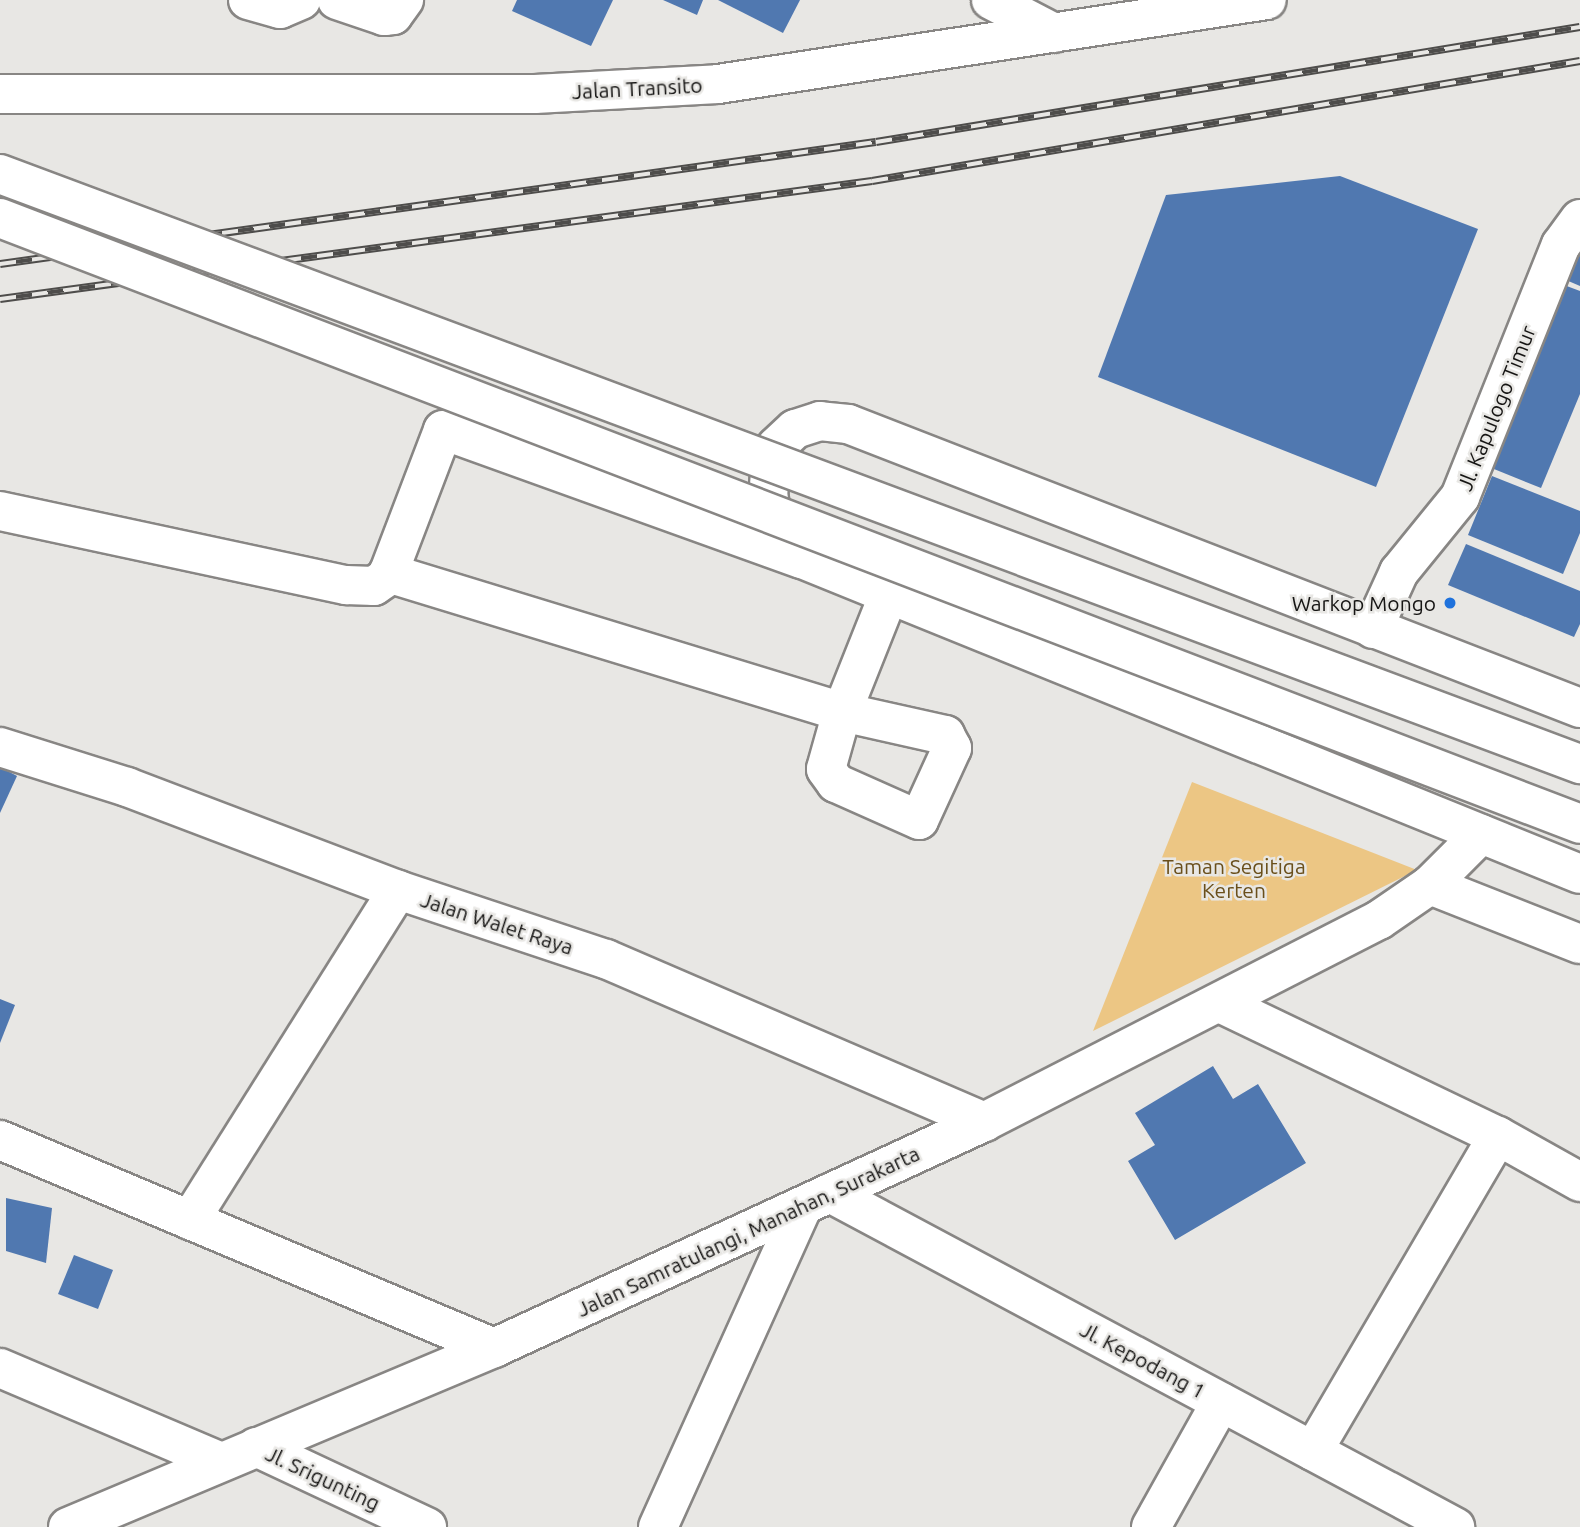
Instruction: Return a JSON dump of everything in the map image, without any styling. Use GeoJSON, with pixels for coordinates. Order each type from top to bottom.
{"type":"FeatureCollection","features":[{"type":"Feature","properties":{"kind":"main road"},"geometry":{"type":"LineString","coordinates":[[248,0],[280,9],[301,0]]}},
{"type":"Feature","properties":{"kind":"main road"},"geometry":{"type":"LineString","coordinates":[[347,2],[393,15],[404,0]]}},
{"type":"Feature","properties":{"kind":"main road"},"geometry":{"type":"LineString","coordinates":[[991,0],[1054,33]]}},
{"type":"Feature","properties":{"kind":"main road","name":"Jalan Transito"},"geometry":{"type":"LineString","coordinates":[[0,94],[535,94],[718,84],[1054,33],[1136,10],[1268,0]]}},
{"type":"Feature","properties":{"kind":"main road"},"geometry":{"type":"LineString","coordinates":[[0,174],[1580,764]]}},
{"type":"Feature","properties":{"kind":"main road"},"geometry":{"type":"LineString","coordinates":[[0,218],[1580,824]]}},
{"type":"Feature","properties":{"kind":"main road","name":"Jl. Kapulogo Timur"},"geometry":{"type":"LineString","coordinates":[[1373,629],[1391,585],[1460,497],[1562,245],[1580,219]]}},
{"type":"Feature","properties":{"kind":"main road"},"geometry":{"type":"LineString","coordinates":[[802,559],[775,529],[767,477],[776,447],[785,437],[795,429],[830,422],[861,429],[1580,708]]}},
{"type":"Feature","properties":{"kind":"main road"},"geometry":{"type":"LineString","coordinates":[[0,511],[346,585],[374,586],[388,573],[443,430],[802,559],[1580,874]]}},
{"type":"Feature","properties":{"kind":"main road"},"geometry":{"type":"LineString","coordinates":[[388,573],[842,712],[889,594]]}},
{"type":"Feature","properties":{"kind":"main road","name":"Jalan Walet Raya"},"geometry":{"type":"LineString","coordinates":[[0,747],[127,787],[398,890],[606,959],[984,1122]]}},
{"type":"Feature","properties":{"kind":"main road","name":"Jalan Samratulangi, Manahan, Surakarta"},"geometry":{"type":"LineString","coordinates":[[68,1527],[219,1461],[494,1348],[984,1122],[1220,1003],[1420,893],[1481,834]]}},
{"type":"Feature","properties":{"kind":"main road"},"geometry":{"type":"LineString","coordinates":[[190,1220],[398,890]]}},
{"type":"Feature","properties":{"kind":"main road"},"geometry":{"type":"LineString","coordinates":[[1420,893],[1580,944]]}},
{"type":"Feature","properties":{"kind":"main road"},"geometry":{"type":"LineString","coordinates":[[1220,1003],[1498,1136],[1580,1182]]}},
{"type":"Feature","properties":{"kind":"main road"},"geometry":{"type":"LineString","coordinates":[[1313,1451],[1498,1136]]}},
{"type":"Feature","properties":{"kind":"main road"},"geometry":{"type":"LineString","coordinates":[[0,1140],[494,1348]]}},
{"type":"Feature","properties":{"kind":"main road"},"geometry":{"type":"LineString","coordinates":[[658,1527],[817,1199]]}},
{"type":"Feature","properties":{"kind":"main road","name":"Jl. Kepodang 1"},"geometry":{"type":"LineString","coordinates":[[817,1199],[1222,1402],[1455,1527]]}},
{"type":"Feature","properties":{"kind":"main road"},"geometry":{"type":"LineString","coordinates":[[0,1368],[219,1461]]}},
{"type":"Feature","properties":{"kind":"main road"},"geometry":{"type":"LineString","coordinates":[[1151,1527],[1222,1402]]}},
{"type":"Feature","properties":{"kind":"main road","name":"Jl. Srigunting"},"geometry":{"type":"LineString","coordinates":[[256,1447],[427,1527]]}},
{"type":"Feature","properties":{"kind":"green space","name":"Taman Segitiga Kerten"},"geometry":{"type":"Polygon","coordinates":[[[1192,782],[1417,870],[1093,1031],[1192,782]]]}},
{"type":"Feature","properties":{"kind":"building"},"geometry":{"type":"Polygon","coordinates":[[[517,0],[613,0],[591,46],[512,11],[517,0]]]}},
{"type":"Feature","properties":{"kind":"building"},"geometry":{"type":"Polygon","coordinates":[[[663,0],[703,0],[697,15],[663,0]]]}},
{"type":"Feature","properties":{"kind":"building"},"geometry":{"type":"Polygon","coordinates":[[[718,0],[800,0],[783,33],[718,0]]]}},
{"type":"Feature","properties":{"kind":"building"},"geometry":{"type":"Polygon","coordinates":[[[1340,176],[1478,229],[1376,487],[1098,377],[1166,195],[1340,176]]]}},
{"type":"Feature","properties":{"kind":"building"},"geometry":{"type":"Polygon","coordinates":[[[1580,245],[1580,286],[1566,280],[1580,245]]]}},
{"type":"Feature","properties":{"kind":"building"},"geometry":{"type":"Polygon","coordinates":[[[1564,285],[1580,291],[1580,394],[1541,488],[1489,467],[1564,285]]]}},
{"type":"Feature","properties":{"kind":"building"},"geometry":{"type":"Polygon","coordinates":[[[1492,476],[1580,511],[1580,533],[1563,574],[1468,535],[1492,476]]]}},
{"type":"Feature","properties":{"kind":"building"},"geometry":{"type":"Polygon","coordinates":[[[1466,544],[1580,591],[1580,624],[1574,637],[1448,585],[1466,544]]]}},
{"type":"Feature","properties":{"kind":"building"},"geometry":{"type":"Polygon","coordinates":[[[0,767],[17,776],[0,813],[0,767]]]}},
{"type":"Feature","properties":{"kind":"building"},"geometry":{"type":"Polygon","coordinates":[[[0,999],[15,1005],[0,1043],[0,999]]]}},
{"type":"Feature","properties":{"kind":"building"},"geometry":{"type":"Polygon","coordinates":[[[1213,1066],[1233,1099],[1258,1084],[1306,1163],[1175,1240],[1128,1161],[1155,1145],[1135,1113],[1213,1066]]]}},
{"type":"Feature","properties":{"kind":"building"},"geometry":{"type":"Polygon","coordinates":[[[6,1198],[52,1208],[46,1263],[6,1251],[6,1198]]]}},
{"type":"Feature","properties":{"kind":"building"},"geometry":{"type":"Polygon","coordinates":[[[74,1255],[113,1270],[98,1309],[58,1294],[74,1255]]]}},
{"type":"Feature","properties":{"kind":"railway"},"geometry":{"type":"LineString","coordinates":[[0,264],[876,142],[1580,27]]}},
{"type":"Feature","properties":{"kind":"railway"},"geometry":{"type":"LineString","coordinates":[[0,299],[872,181],[1580,61]]}},
{"type":"Feature","properties":{"kind":"place","name":"Warkop Mongo"},"geometry":{"type":"Point","coordinates":[1450,603]}}]}
